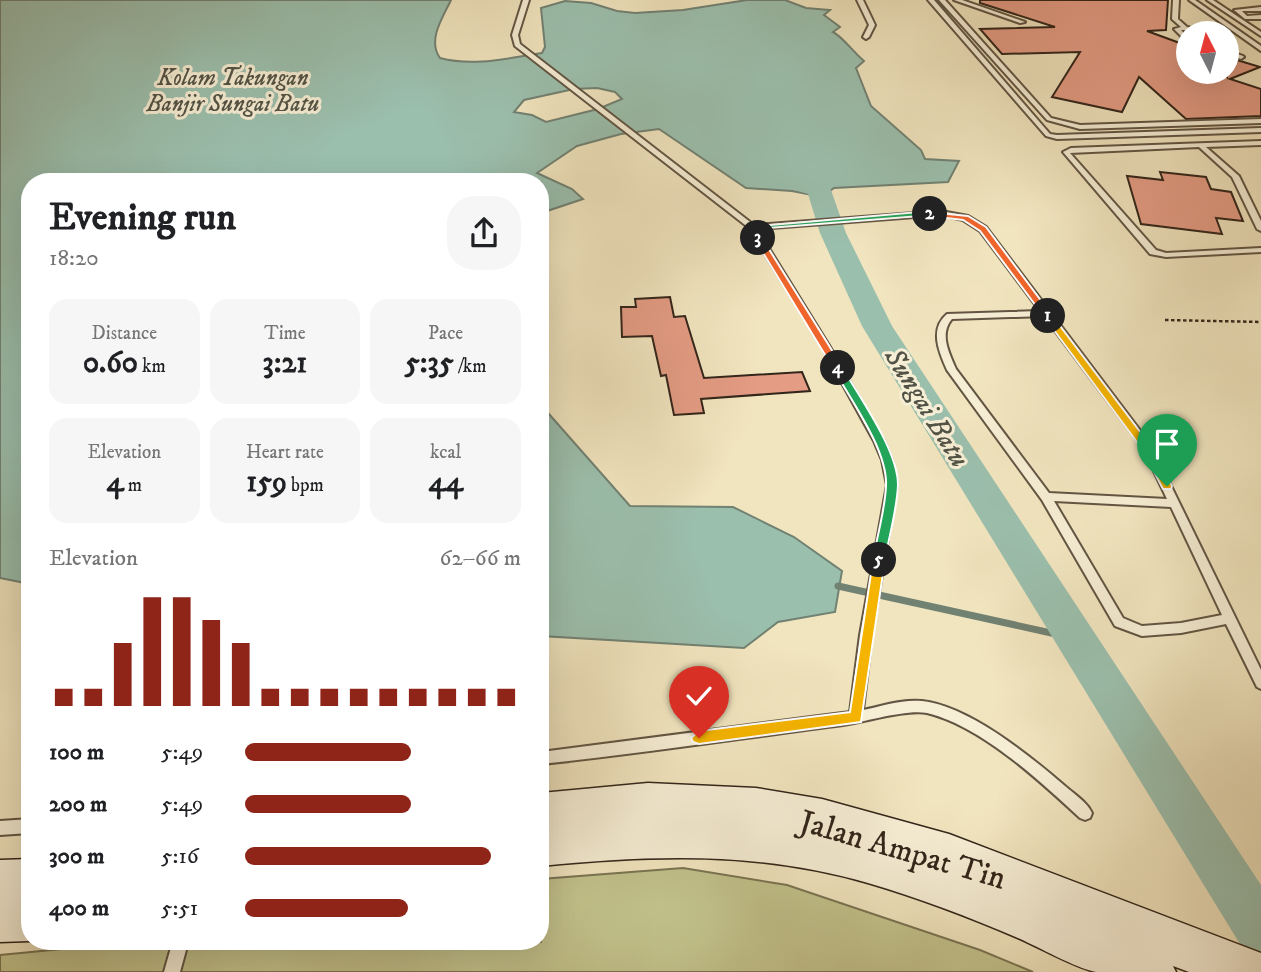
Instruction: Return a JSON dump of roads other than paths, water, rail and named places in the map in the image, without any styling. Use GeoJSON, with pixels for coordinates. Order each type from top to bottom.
{"type":"FeatureCollection","features":[{"type":"Feature","properties":{"kind":"street","name":"Jalan Ampat Tin"},"geometry":{"type":"LineString","coordinates":[[549,813],[648,804],[755,810],[822,835],[858,858],[978,900],[1163,956],[1250,972]]}},
{"type":"Feature","properties":{"kind":"street","name":"Jalan Ampat Tin"},"geometry":{"type":"LineString","coordinates":[[549,843],[648,834],[756,838],[822,835]]}},
{"type":"Feature","properties":{"kind":"street"},"geometry":{"type":"LineString","coordinates":[[0,882],[21,881]]}},
{"type":"Feature","properties":{"kind":"street"},"geometry":{"type":"LineString","coordinates":[[0,919],[21,918]]}},
{"type":"Feature","properties":{"kind":"lane"},"geometry":{"type":"LineString","coordinates":[[526,0],[514,39],[526,53],[752,227],[826,347],[887,460],[892,485],[866,635],[856,717]]}},
{"type":"Feature","properties":{"kind":"lane"},"geometry":{"type":"LineString","coordinates":[[860,0],[872,25],[866,37]]}},
{"type":"Feature","properties":{"kind":"lane"},"geometry":{"type":"LineString","coordinates":[[931,0],[1048,135],[1057,137],[1261,130]]}},
{"type":"Feature","properties":{"kind":"lane"},"geometry":{"type":"LineString","coordinates":[[942,0],[1049,119],[1057,123],[1080,127],[1261,121]]}},
{"type":"Feature","properties":{"kind":"lane"},"geometry":{"type":"LineString","coordinates":[[957,0],[1022,22]]}},
{"type":"Feature","properties":{"kind":"lane"},"geometry":{"type":"LineString","coordinates":[[1176,0],[1175,19],[1177,21]]}},
{"type":"Feature","properties":{"kind":"lane"},"geometry":{"type":"LineString","coordinates":[[1192,0],[1261,49]]}},
{"type":"Feature","properties":{"kind":"lane"},"geometry":{"type":"LineString","coordinates":[[1210,0],[1260,31]]}},
{"type":"Feature","properties":{"kind":"lane"},"geometry":{"type":"LineString","coordinates":[[1252,0],[1261,8]]}},
{"type":"Feature","properties":{"kind":"lane"},"geometry":{"type":"LineString","coordinates":[[1260,31],[1237,10],[1261,8]]}},
{"type":"Feature","properties":{"kind":"lane"},"geometry":{"type":"LineString","coordinates":[[1247,18],[1261,17]]}},
{"type":"Feature","properties":{"kind":"lane"},"geometry":{"type":"LineString","coordinates":[[1240,33],[1260,31]]}},
{"type":"Feature","properties":{"kind":"lane"},"geometry":{"type":"LineString","coordinates":[[1261,143],[1066,152],[1153,251],[1166,255],[1261,250]]}},
{"type":"Feature","properties":{"kind":"lane"},"geometry":{"type":"LineString","coordinates":[[1201,146],[1235,176],[1259,218],[1261,229]]}},
{"type":"Feature","properties":{"kind":"lane"},"geometry":{"type":"LineString","coordinates":[[752,227],[941,213],[965,218],[983,229],[1147,447],[1261,683]]}},
{"type":"Feature","properties":{"kind":"lane"},"geometry":{"type":"LineString","coordinates":[[1045,313],[950,317],[943,322],[942,349],[960,383],[1046,497],[1119,622],[1142,631],[1181,628],[1230,618]]}},
{"type":"Feature","properties":{"kind":"lane"},"geometry":{"type":"LineString","coordinates":[[1046,497],[1174,503]]}},
{"type":"Feature","properties":{"kind":"lane"},"geometry":{"type":"LineString","coordinates":[[549,757],[924,706],[964,723],[1024,761],[1085,813]]}},
{"type":"Feature","properties":{"kind":"lane"},"geometry":{"type":"LineString","coordinates":[[0,828],[21,827]]}},
{"type":"Feature","properties":{"kind":"lane"},"geometry":{"type":"LineString","coordinates":[[172,972],[178,950]]}},
{"type":"Feature","properties":{"kind":"water","name":"Kolam Takungan Banjir Sungai Batu"},"geometry":{"type":"Polygon","coordinates":[[[0,0],[451,0],[438,29],[436,51],[440,58],[466,62],[542,53],[545,47],[541,8],[565,1],[591,3],[635,13],[683,10],[747,0],[785,0],[806,8],[830,10],[824,15],[840,27],[833,32],[864,61],[856,68],[871,106],[921,150],[925,159],[959,161],[948,182],[834,188],[822,197],[792,191],[746,188],[659,129],[621,134],[577,146],[537,173],[21,173],[21,582],[0,578],[0,0]],[[597,88],[574,89],[524,100],[514,112],[532,115],[546,122],[598,109],[622,99],[615,92],[597,88]]]}},
{"type":"Feature","properties":{"kind":"water","name":"Kolam Takungan Banjir Sungai Batu"},"geometry":{"type":"Polygon","coordinates":[[[549,178],[572,189],[583,199],[549,210],[549,178]]]}},
{"type":"Feature","properties":{"kind":"water"},"geometry":{"type":"Polygon","coordinates":[[[549,414],[630,506],[733,507],[794,537],[842,571],[835,612],[778,622],[744,648],[549,636],[549,414]]]}},
{"type":"Feature","properties":{"kind":"waterway","name":"Sungai Batu"},"geometry":{"type":"LineString","coordinates":[[780,178],[819,190],[833,233],[877,326],[1261,931]]}},
{"type":"Feature","properties":{"kind":"waterway"},"geometry":{"type":"LineString","coordinates":[[838,586],[1074,638]]}}]}
